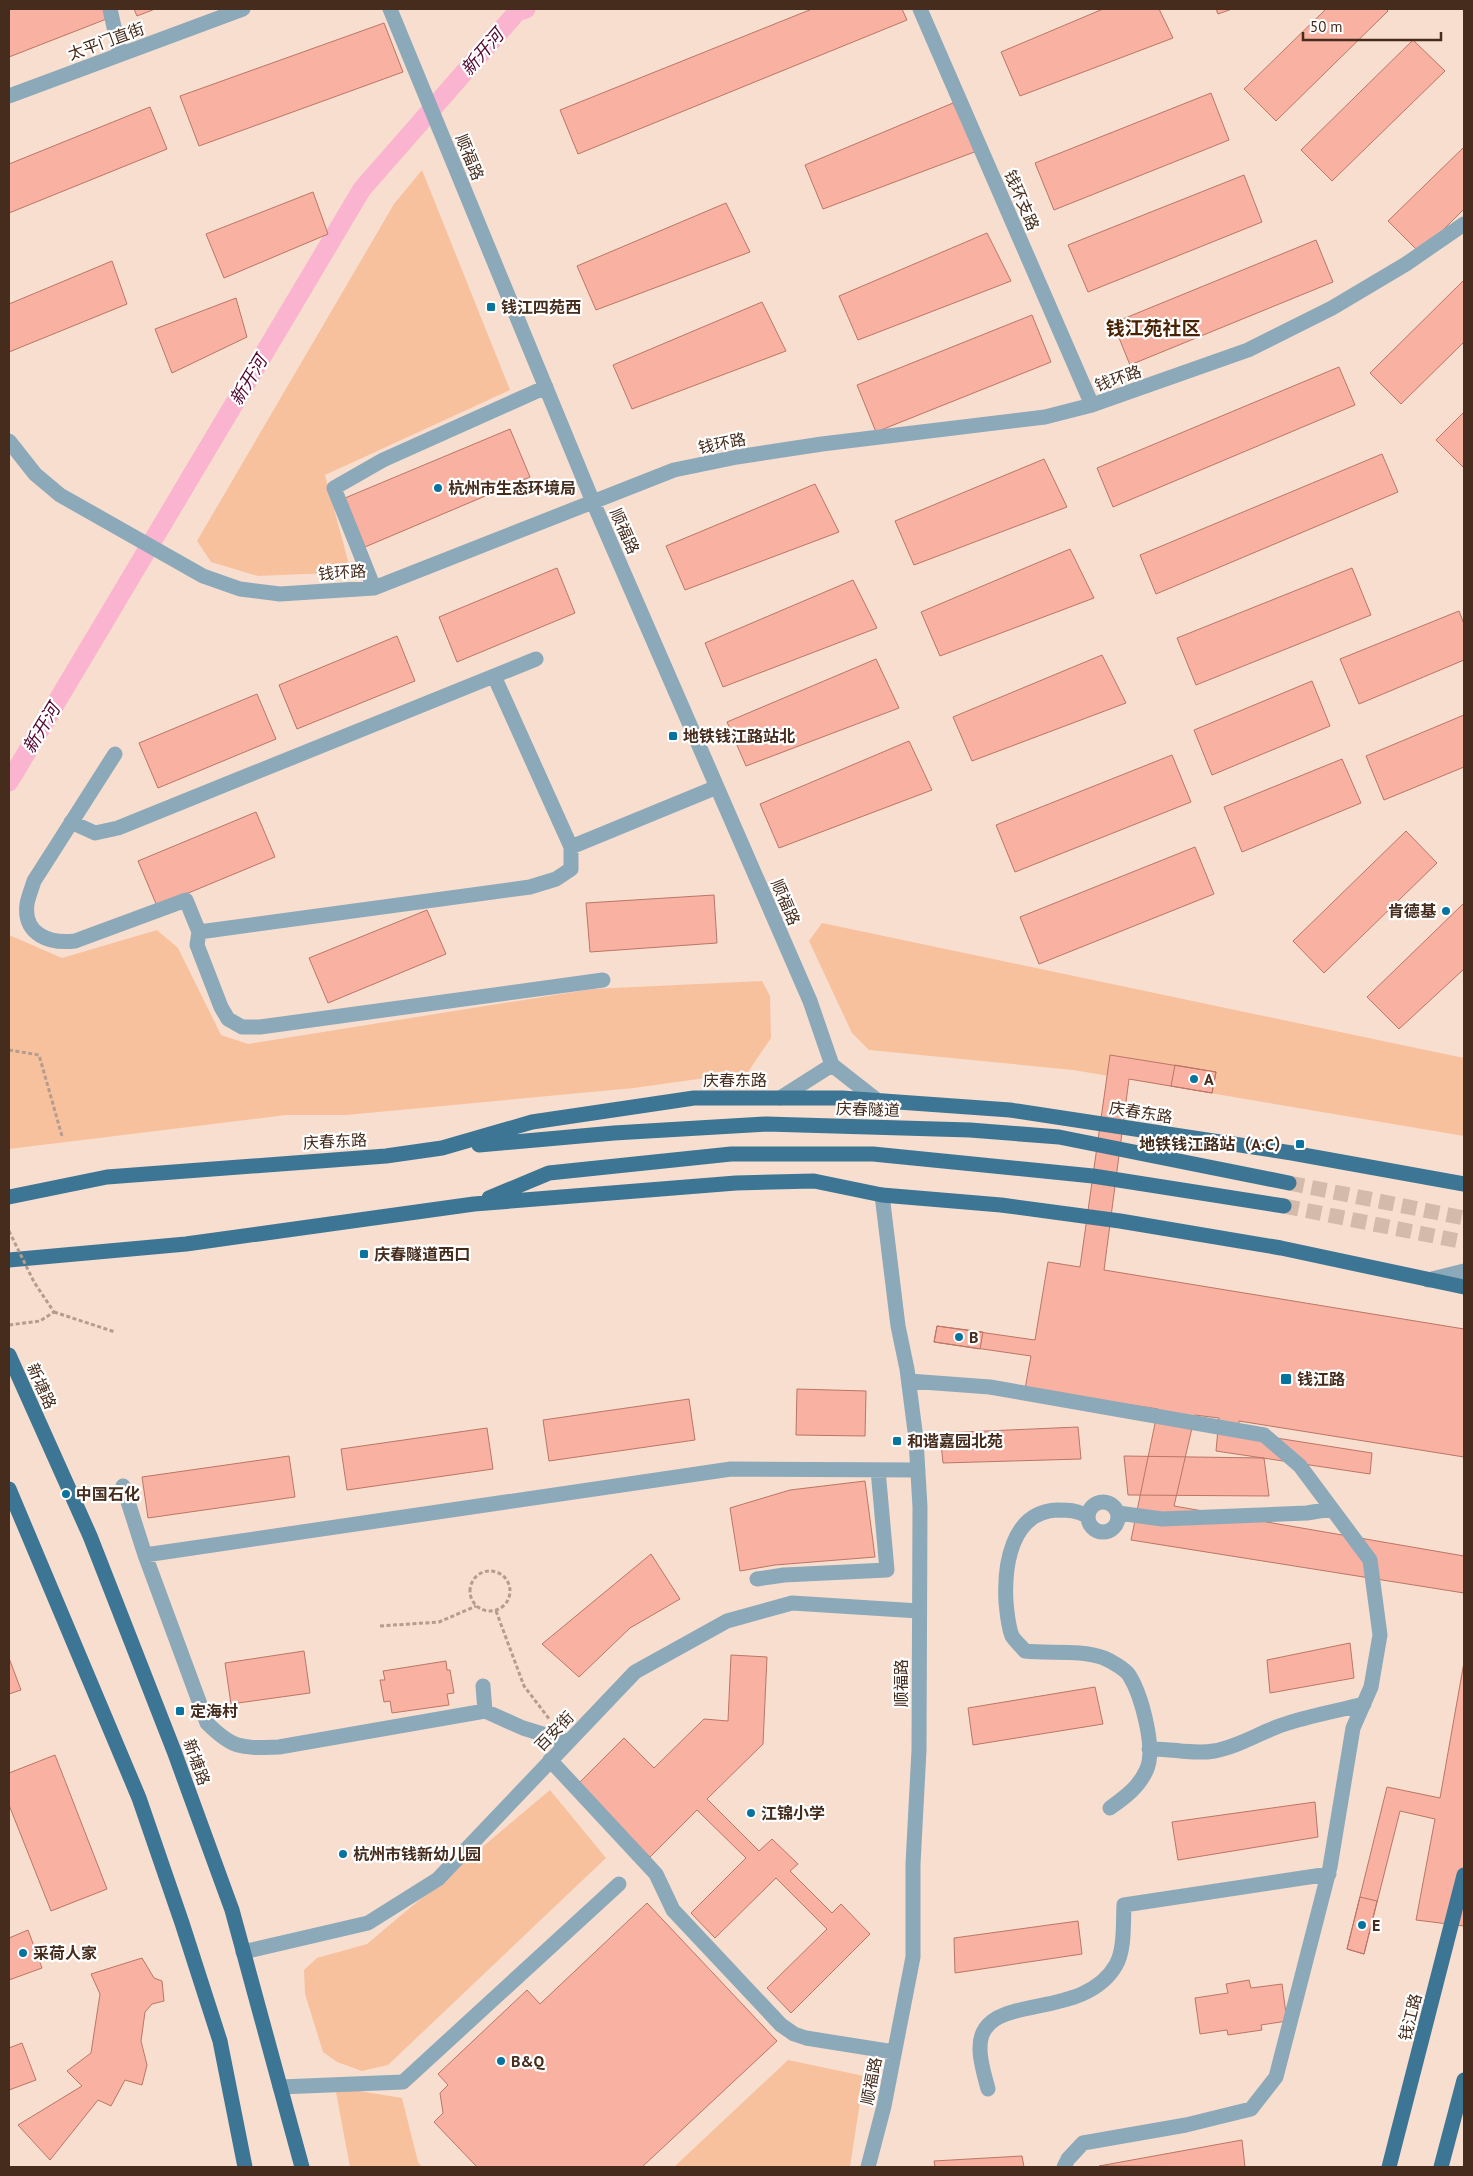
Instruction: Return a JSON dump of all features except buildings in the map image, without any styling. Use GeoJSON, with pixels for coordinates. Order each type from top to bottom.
{"type":"FeatureCollection","features":[{"type":"Feature","properties":{"kind":"main road","name":"庆春东路"},"geometry":{"type":"LineString","coordinates":[[9,1197],[107,1177],[386,1156],[442,1148],[532,1122],[685,1099],[780,1098],[842,1098],[1010,1110],[1292,1153],[1464,1184]]}},
{"type":"Feature","properties":{"kind":"main road","name":"庆春隧道"},"geometry":{"type":"LineString","coordinates":[[442,1148],[614,1133],[766,1124],[970,1130],[1060,1137],[1289,1183]]}},
{"type":"Feature","properties":{"kind":"main road"},"geometry":{"type":"LineString","coordinates":[[474,1204],[549,1173],[731,1154],[873,1154],[1093,1176],[1284,1206]]}},
{"type":"Feature","properties":{"kind":"main road"},"geometry":{"type":"LineString","coordinates":[[9,1260],[186,1244],[474,1204],[736,1183],[814,1181],[882,1195],[1001,1205],[1129,1223],[1281,1248],[1464,1287]]}},
{"type":"Feature","properties":{"kind":"main road","name":"新塘路"},"geometry":{"type":"LineString","coordinates":[[9,1355],[94,1545],[174,1751],[232,1910],[302,2167]]}},
{"type":"Feature","properties":{"kind":"main road"},"geometry":{"type":"LineString","coordinates":[[9,1488],[139,1798],[220,2041],[245,2167]]}},
{"type":"Feature","properties":{"kind":"main road","name":"钱江路"},"geometry":{"type":"LineString","coordinates":[[1389,2167],[1464,1875]]}},
{"type":"Feature","properties":{"kind":"main road"},"geometry":{"type":"LineString","coordinates":[[1441,2167],[1464,2080]]}},
{"type":"Feature","properties":{"kind":"street"},"geometry":{"type":"LineString","coordinates":[[110,9],[120,54]]}},
{"type":"Feature","properties":{"kind":"street","name":"太平门直街"},"geometry":{"type":"LineString","coordinates":[[9,96],[244,9]]}},
{"type":"Feature","properties":{"kind":"street","name":"顺福路"},"geometry":{"type":"LineString","coordinates":[[390,9],[593,502],[810,1001],[832,1065]]}},
{"type":"Feature","properties":{"kind":"street","name":"钱环支路"},"geometry":{"type":"LineString","coordinates":[[920,9],[1092,405]]}},
{"type":"Feature","properties":{"kind":"street","name":"钱环路"},"geometry":{"type":"LineString","coordinates":[[9,441],[35,474],[60,495],[204,576],[240,589],[280,594],[374,588],[674,470],[738,457],[1045,417],[1092,405],[1181,376],[1256,346],[1332,308],[1406,264],[1464,224]]}},
{"type":"Feature","properties":{"kind":"street"},"geometry":{"type":"LineString","coordinates":[[374,588],[334,488],[383,460],[546,387]]}},
{"type":"Feature","properties":{"kind":"street"},"geometry":{"type":"LineString","coordinates":[[72,822],[95,833],[118,828],[536,659]]}},
{"type":"Feature","properties":{"kind":"street"},"geometry":{"type":"LineString","coordinates":[[199,932],[530,887],[556,879],[571,869],[571,846],[494,676]]}},
{"type":"Feature","properties":{"kind":"street"},"geometry":{"type":"LineString","coordinates":[[116,754],[34,881],[27,905],[29,924],[40,935],[58,943],[75,941],[186,900],[199,932],[197,945],[221,1008],[228,1019],[242,1027],[269,1025],[603,980]]}},
{"type":"Feature","properties":{"kind":"street"},"geometry":{"type":"LineString","coordinates":[[571,846],[718,787]]}},
{"type":"Feature","properties":{"kind":"street"},"geometry":{"type":"LineString","coordinates":[[780,1098],[832,1065],[878,1100]]}},
{"type":"Feature","properties":{"kind":"street","name":"顺福路"},"geometry":{"type":"LineString","coordinates":[[868,2167],[884,2106],[913,1957],[913,1864],[919,1750],[918,1611],[920,1507],[918,1470],[909,1381],[898,1326],[882,1195]]}},
{"type":"Feature","properties":{"kind":"street"},"geometry":{"type":"LineString","coordinates":[[1426,1280],[1464,1272]]}},
{"type":"Feature","properties":{"kind":"street"},"geometry":{"type":"LineString","coordinates":[[909,1381],[990,1388],[1264,1435],[1300,1466],[1370,1560],[1380,1635],[1371,1687],[1353,1728],[1329,1874],[1276,2076],[1250,2109],[1186,2125],[1083,2143],[1068,2159],[1064,2167]]}},
{"type":"Feature","properties":{"kind":"street"},"geometry":{"type":"LineString","coordinates":[[145,1555],[731,1469],[918,1470]]}},
{"type":"Feature","properties":{"kind":"street"},"geometry":{"type":"LineString","coordinates":[[757,1579],[784,1575],[887,1570],[878,1470]]}},
{"type":"Feature","properties":{"kind":"street"},"geometry":{"type":"LineString","coordinates":[[123,1486],[145,1555],[207,1723],[226,1742],[249,1748],[279,1747],[485,1711],[523,1728],[568,1742]]}},
{"type":"Feature","properties":{"kind":"street"},"geometry":{"type":"LineString","coordinates":[[1097,1502],[1105,1502],[1113,1505],[1118,1513],[1118,1520],[1108,1532],[1093,1529],[1088,1523],[1087,1516],[1090,1508],[1097,1502]]}},
{"type":"Feature","properties":{"kind":"street"},"geometry":{"type":"LineString","coordinates":[[1118,1513],[1162,1519],[1307,1514],[1331,1509]]}},
{"type":"Feature","properties":{"kind":"street"},"geometry":{"type":"LineString","coordinates":[[1087,1516],[1075,1510],[1049,1510],[1031,1517],[1020,1531],[1010,1550],[1005,1582],[1008,1619],[1013,1637],[1025,1651],[1078,1652],[1105,1659],[1128,1673],[1139,1697],[1149,1749],[1148,1769],[1132,1792],[1110,1808]]}},
{"type":"Feature","properties":{"kind":"street","name":"百安街"},"geometry":{"type":"LineString","coordinates":[[244,1952],[368,1923],[438,1879],[635,1672],[727,1621],[792,1603],[918,1611]]}},
{"type":"Feature","properties":{"kind":"street"},"geometry":{"type":"LineString","coordinates":[[482,1686],[485,1711]]}},
{"type":"Feature","properties":{"kind":"street"},"geometry":{"type":"LineString","coordinates":[[1149,1749],[1164,1748],[1194,1753],[1214,1751],[1233,1746],[1284,1724],[1364,1704]]}},
{"type":"Feature","properties":{"kind":"street"},"geometry":{"type":"LineString","coordinates":[[550,1760],[656,1874],[673,1910],[781,2025],[794,2034],[806,2038],[894,2052]]}},
{"type":"Feature","properties":{"kind":"street"},"geometry":{"type":"LineString","coordinates":[[988,2089],[981,2048],[984,2030],[994,2019],[1006,2014],[1073,1999],[1106,1977],[1116,1964],[1121,1945],[1124,1905],[1329,1874]]}},
{"type":"Feature","properties":{"kind":"street"},"geometry":{"type":"LineString","coordinates":[[280,2087],[403,2082],[619,1884]]}},
{"type":"Feature","properties":{"kind":"path"},"geometry":{"type":"LineString","coordinates":[[9,1050],[39,1055],[62,1136]]}},
{"type":"Feature","properties":{"kind":"path"},"geometry":{"type":"LineString","coordinates":[[9,1231],[34,1282],[54,1312],[115,1332]]}},
{"type":"Feature","properties":{"kind":"path"},"geometry":{"type":"LineString","coordinates":[[9,1325],[40,1321],[54,1312]]}},
{"type":"Feature","properties":{"kind":"path"},"geometry":{"type":"LineString","coordinates":[[494,1570],[504,1575],[510,1584],[510,1595],[506,1604],[496,1610],[486,1611],[476,1606],[470,1597],[469,1586],[472,1582],[483,1571],[494,1570]]}},
{"type":"Feature","properties":{"kind":"path"},"geometry":{"type":"LineString","coordinates":[[380,1626],[439,1622],[476,1606]]}},
{"type":"Feature","properties":{"kind":"path"},"geometry":{"type":"LineString","coordinates":[[496,1610],[524,1686],[551,1721]]}},
{"type":"Feature","properties":{"kind":"shaded area"},"geometry":{"type":"Polygon","coordinates":[[[422,170],[510,390],[325,475],[351,572],[258,576],[211,562],[197,541],[394,204],[422,170]]]}},
{"type":"Feature","properties":{"kind":"shaded area"},"geometry":{"type":"Polygon","coordinates":[[[822,923],[1464,1058],[1464,1136],[1073,1070],[869,1050],[852,1033],[809,941],[822,923]]]}},
{"type":"Feature","properties":{"kind":"shaded area"},"geometry":{"type":"Polygon","coordinates":[[[157,930],[178,948],[221,1035],[248,1044],[592,989],[762,981],[770,996],[771,1038],[748,1072],[634,1088],[346,1115],[286,1115],[9,1149],[9,935],[62,958],[157,930]]]}},
{"type":"Feature","properties":{"kind":"shaded area"},"geometry":{"type":"Polygon","coordinates":[[[550,1790],[606,1858],[388,2065],[362,2071],[337,2062],[323,2052],[305,1994],[304,1970],[317,1958],[367,1944],[550,1790]]]}},
{"type":"Feature","properties":{"kind":"shaded area"},"geometry":{"type":"Polygon","coordinates":[[[788,2060],[864,2076],[850,2167],[674,2167],[788,2060]]]}},
{"type":"Feature","properties":{"kind":"shaded area"},"geometry":{"type":"Polygon","coordinates":[[[335,2087],[402,2098],[418,2162],[422,2167],[350,2167],[335,2087]]]}},
{"type":"Feature","properties":{"kind":"waterway","name":"新开河"},"geometry":{"type":"LineString","coordinates":[[9,782],[362,189],[517,12],[526,9]]}},
{"type":"Feature","properties":{"kind":"tunnel"},"geometry":{"type":"LineString","coordinates":[[1289,1183],[1464,1218]]}},
{"type":"Feature","properties":{"kind":"tunnel"},"geometry":{"type":"LineString","coordinates":[[1284,1206],[1464,1242]]}},
{"type":"Feature","properties":{"kind":"place","name":"钱江四苑西"},"geometry":{"type":"Point","coordinates":[491,307]}},
{"type":"Feature","properties":{"kind":"place","name":"杭州市生态环境局"},"geometry":{"type":"Point","coordinates":[438,488]}},
{"type":"Feature","properties":{"kind":"place","name":"地铁钱江路站北"},"geometry":{"type":"Point","coordinates":[673,736]}},
{"type":"Feature","properties":{"kind":"place","name":"肯德基"},"geometry":{"type":"Point","coordinates":[1446,911]}},
{"type":"Feature","properties":{"kind":"place","name":"A"},"geometry":{"type":"Point","coordinates":[1194,1079]}},
{"type":"Feature","properties":{"kind":"place","name":"地铁钱江路站（A·C）"},"geometry":{"type":"Point","coordinates":[1300,1144]}},
{"type":"Feature","properties":{"kind":"place","name":"庆春隧道西口"},"geometry":{"type":"Point","coordinates":[364,1254]}},
{"type":"Feature","properties":{"kind":"place","name":"B"},"geometry":{"type":"Point","coordinates":[959,1337]}},
{"type":"Feature","properties":{"kind":"place","name":"钱江路"},"geometry":{"type":"Point","coordinates":[1286,1379]}},
{"type":"Feature","properties":{"kind":"place","name":"和谐嘉园北苑"},"geometry":{"type":"Point","coordinates":[897,1441]}},
{"type":"Feature","properties":{"kind":"place","name":"中国石化"},"geometry":{"type":"Point","coordinates":[66,1494]}},
{"type":"Feature","properties":{"kind":"place","name":"定海村"},"geometry":{"type":"Point","coordinates":[180,1711]}},
{"type":"Feature","properties":{"kind":"place","name":"江锦小学"},"geometry":{"type":"Point","coordinates":[751,1813]}},
{"type":"Feature","properties":{"kind":"place","name":"杭州市钱新幼儿园"},"geometry":{"type":"Point","coordinates":[343,1854]}},
{"type":"Feature","properties":{"kind":"place","name":"E"},"geometry":{"type":"Point","coordinates":[1362,1925]}},
{"type":"Feature","properties":{"kind":"place","name":"采荷人家"},"geometry":{"type":"Point","coordinates":[23,1953]}},
{"type":"Feature","properties":{"kind":"place","name":"B&Q"},"geometry":{"type":"Point","coordinates":[501,2061]}},
{"type":"Feature","properties":{"kind":"district","name":"钱江苑社区"},"geometry":{"type":"Point","coordinates":[1153,328]}}]}
